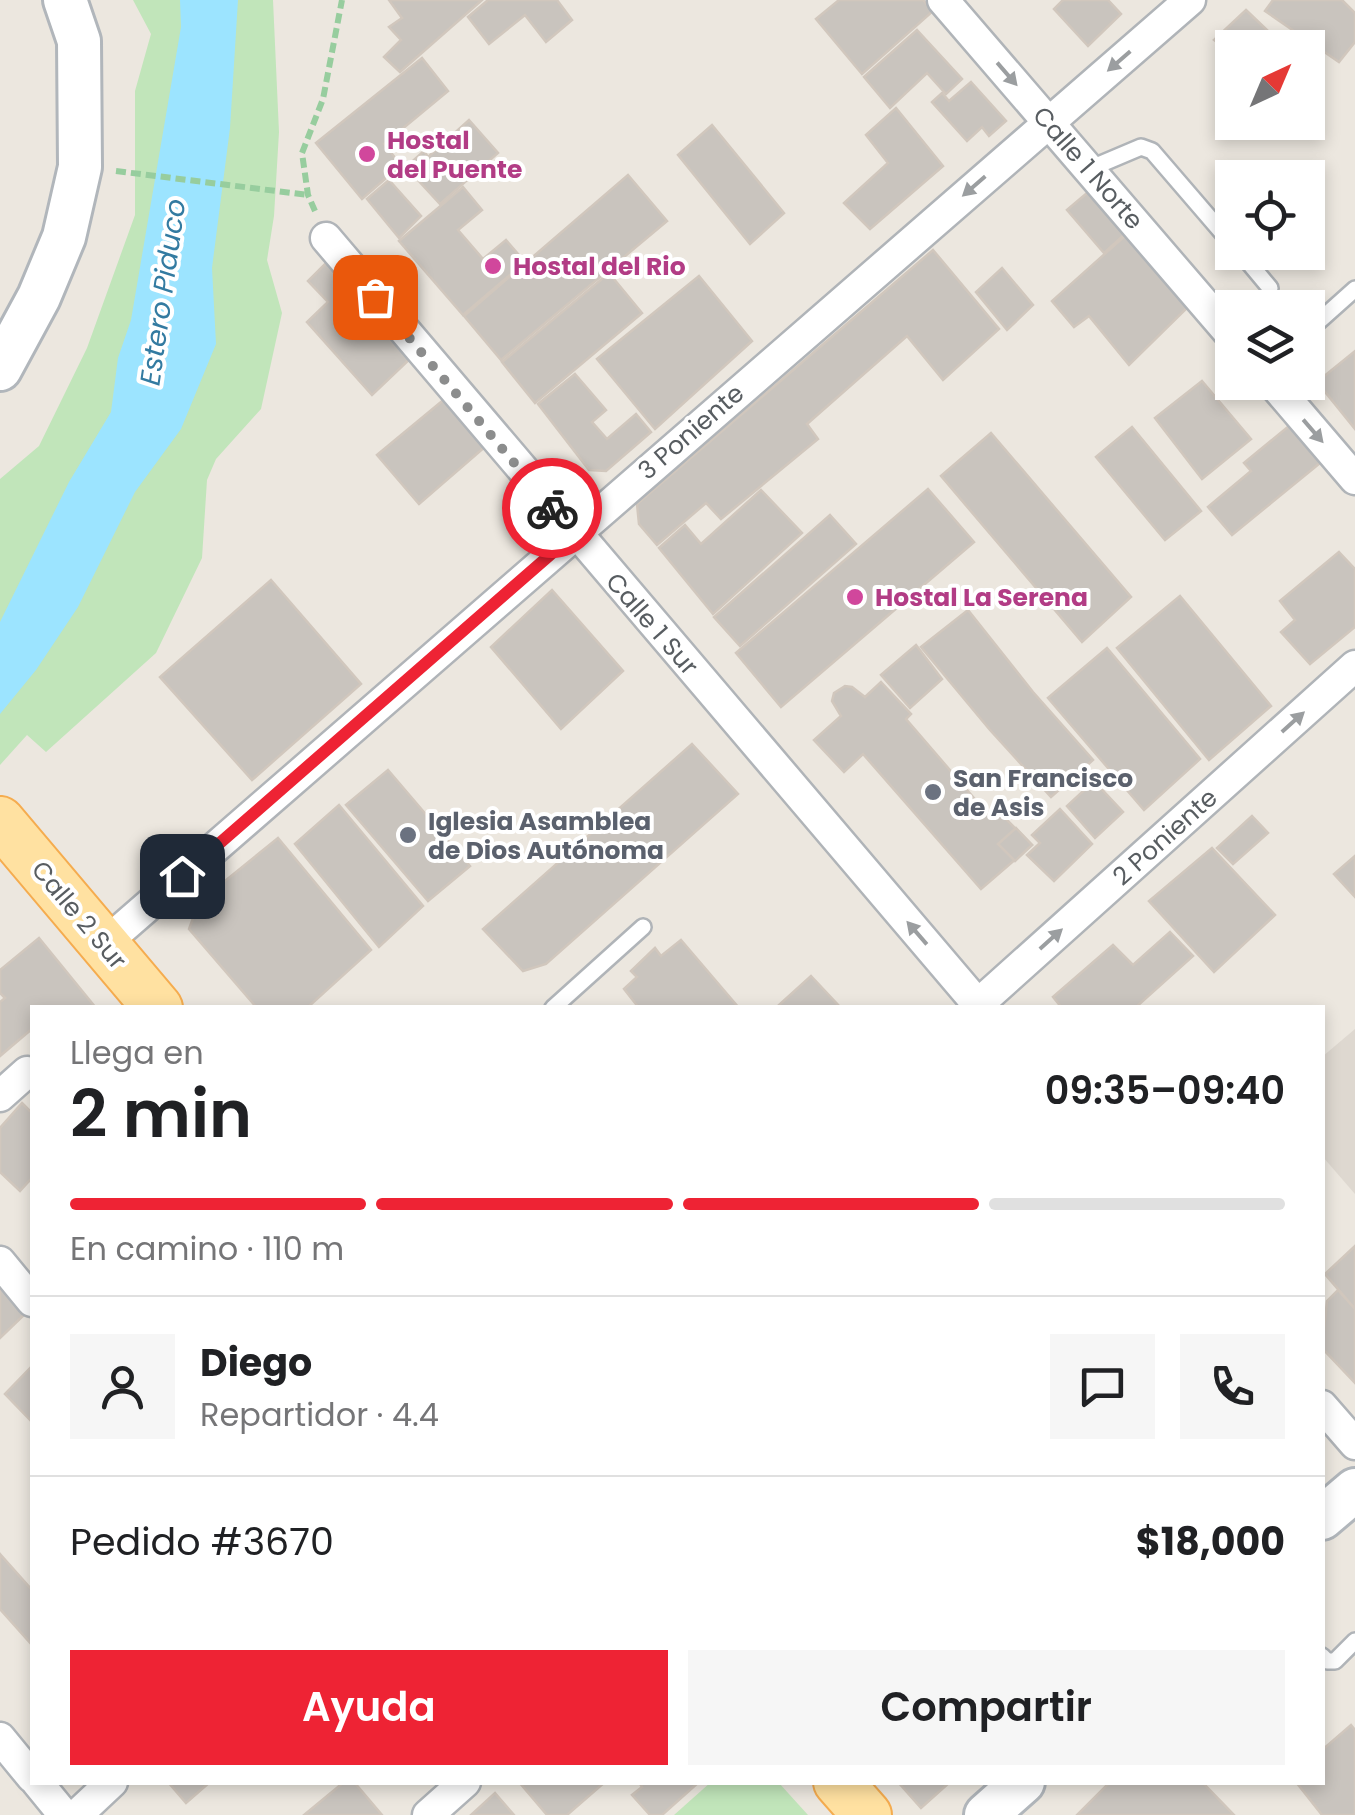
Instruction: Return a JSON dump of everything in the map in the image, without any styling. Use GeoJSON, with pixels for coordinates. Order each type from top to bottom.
{"type":"FeatureCollection","features":[{"type":"Feature","properties":{"kind":"main road","name":"Calle 2 Sur"},"geometry":{"type":"LineString","coordinates":[[14,839],[155,1005]]}},
{"type":"Feature","properties":{"kind":"main road"},"geometry":{"type":"LineString","coordinates":[[841,1785],[867,1815]]}},
{"type":"Feature","properties":{"kind":"street"},"geometry":{"type":"LineString","coordinates":[[0,369],[39,298],[95,168],[80,42],[65,0]]}},
{"type":"Feature","properties":{"kind":"street","name":"Calle 1 Norte"},"geometry":{"type":"LineString","coordinates":[[944,0],[1215,316]]}},
{"type":"Feature","properties":{"kind":"street","name":"3 Poniente"},"geometry":{"type":"LineString","coordinates":[[104,945],[1190,0]]}},
{"type":"Feature","properties":{"kind":"street","name":"Calle 1 Sur"},"geometry":{"type":"LineString","coordinates":[[326,238],[977,1005]]}},
{"type":"Feature","properties":{"kind":"street"},"geometry":{"type":"LineString","coordinates":[[1287,400],[1355,480]]}},
{"type":"Feature","properties":{"kind":"street","name":"2 Poniente"},"geometry":{"type":"LineString","coordinates":[[979,1005],[1355,666]]}},
{"type":"Feature","properties":{"kind":"street"},"geometry":{"type":"LineString","coordinates":[[0,1096],[27,1072]]}},
{"type":"Feature","properties":{"kind":"street"},"geometry":{"type":"LineString","coordinates":[[0,1262],[30,1300]]}},
{"type":"Feature","properties":{"kind":"street"},"geometry":{"type":"LineString","coordinates":[[1325,1409],[1355,1444]]}},
{"type":"Feature","properties":{"kind":"street"},"geometry":{"type":"LineString","coordinates":[[1325,1515],[1355,1490]]}},
{"type":"Feature","properties":{"kind":"street"},"geometry":{"type":"LineString","coordinates":[[0,1738],[30,1774]]}},
{"type":"Feature","properties":{"kind":"street"},"geometry":{"type":"LineString","coordinates":[[39,1785],[64,1815]]}},
{"type":"Feature","properties":{"kind":"street"},"geometry":{"type":"LineString","coordinates":[[77,1815],[109,1785]]}},
{"type":"Feature","properties":{"kind":"street"},"geometry":{"type":"LineString","coordinates":[[428,1815],[463,1785]]}},
{"type":"Feature","properties":{"kind":"street"},"geometry":{"type":"LineString","coordinates":[[986,1815],[1020,1785]]}},
{"type":"Feature","properties":{"kind":"lane"},"geometry":{"type":"LineString","coordinates":[[1088,169],[1142,147],[1152,151],[1215,224]]}},
{"type":"Feature","properties":{"kind":"lane"},"geometry":{"type":"LineString","coordinates":[[1255,270],[1270,288]]}},
{"type":"Feature","properties":{"kind":"lane"},"geometry":{"type":"LineString","coordinates":[[1325,316],[1355,289]]}},
{"type":"Feature","properties":{"kind":"lane"},"geometry":{"type":"LineString","coordinates":[[556,1005],[643,927]]}},
{"type":"Feature","properties":{"kind":"lane"},"geometry":{"type":"LineString","coordinates":[[1325,1659],[1336,1661],[1355,1641]]}},
{"type":"Feature","properties":{"kind":"path"},"geometry":{"type":"LineString","coordinates":[[326,238],[308,196],[302,153],[323,99],[342,0]]}},
{"type":"Feature","properties":{"kind":"path"},"geometry":{"type":"LineString","coordinates":[[95,168],[308,196]]}},
{"type":"Feature","properties":{"kind":"shaded area"},"geometry":{"type":"Polygon","coordinates":[[[1355,1029],[1355,1194],[1325,1159],[1325,1054],[1355,1029]]]}},
{"type":"Feature","properties":{"kind":"green space"},"geometry":{"type":"Polygon","coordinates":[[[133,0],[273,0],[279,132],[267,260],[282,313],[261,409],[216,459],[207,480],[202,558],[156,653],[46,752],[27,735],[0,765],[0,479],[39,446],[87,348],[135,215],[135,91],[151,34],[133,0]]]}},
{"type":"Feature","properties":{"kind":"green space"},"geometry":{"type":"Polygon","coordinates":[[[708,1785],[781,1785],[808,1815],[674,1815],[708,1785]]]}},
{"type":"Feature","properties":{"kind":"water","name":"Estero Piduco"},"geometry":{"type":"Polygon","coordinates":[[[180,0],[238,0],[230,128],[212,268],[216,344],[181,429],[135,492],[78,607],[36,670],[0,714],[0,622],[69,482],[111,412],[118,358],[131,320],[181,27],[180,0]]]}},
{"type":"Feature","properties":{"kind":"building"},"geometry":{"type":"Polygon","coordinates":[[[389,0],[482,0],[400,72],[384,57],[401,40],[389,27],[402,18],[389,0]]]}},
{"type":"Feature","properties":{"kind":"building"},"geometry":{"type":"Polygon","coordinates":[[[488,0],[557,0],[572,20],[546,42],[525,15],[489,44],[468,17],[488,0]]]}},
{"type":"Feature","properties":{"kind":"building"},"geometry":{"type":"Polygon","coordinates":[[[839,0],[923,0],[933,11],[862,74],[816,19],[839,0]]]}},
{"type":"Feature","properties":{"kind":"building"},"geometry":{"type":"Polygon","coordinates":[[[1063,0],[1108,0],[1121,14],[1088,46],[1054,9],[1063,0]]]}},
{"type":"Feature","properties":{"kind":"building"},"geometry":{"type":"Polygon","coordinates":[[[1273,0],[1342,0],[1355,13],[1355,42],[1339,62],[1325,52],[1325,30],[1293,30],[1265,11],[1273,0]]]}},
{"type":"Feature","properties":{"kind":"building"},"geometry":{"type":"Polygon","coordinates":[[[1246,10],[1267,30],[1225,30],[1246,10]]]}},
{"type":"Feature","properties":{"kind":"building"},"geometry":{"type":"Polygon","coordinates":[[[917,30],[962,79],[946,94],[927,73],[890,108],[864,77],[917,30]]]}},
{"type":"Feature","properties":{"kind":"building"},"geometry":{"type":"Polygon","coordinates":[[[422,58],[448,91],[384,144],[401,165],[362,199],[316,143],[422,58]]]}},
{"type":"Feature","properties":{"kind":"building"},"geometry":{"type":"Polygon","coordinates":[[[971,82],[1006,121],[989,136],[982,127],[967,141],[932,102],[942,93],[949,101],[971,82]]]}},
{"type":"Feature","properties":{"kind":"building"},"geometry":{"type":"Polygon","coordinates":[[[896,108],[943,166],[870,229],[844,203],[888,163],[866,135],[896,108]]]}},
{"type":"Feature","properties":{"kind":"building"},"geometry":{"type":"Polygon","coordinates":[[[469,120],[498,153],[440,204],[406,167],[424,151],[428,157],[469,120]]]}},
{"type":"Feature","properties":{"kind":"building"},"geometry":{"type":"Polygon","coordinates":[[[712,125],[784,213],[750,244],[678,155],[712,125]]]}},
{"type":"Feature","properties":{"kind":"building"},"geometry":{"type":"Polygon","coordinates":[[[628,175],[667,221],[501,360],[464,316],[628,175]]]}},
{"type":"Feature","properties":{"kind":"building"},"geometry":{"type":"Polygon","coordinates":[[[389,180],[421,216],[399,238],[367,199],[389,180]]]}},
{"type":"Feature","properties":{"kind":"building"},"geometry":{"type":"Polygon","coordinates":[[[463,187],[482,210],[458,230],[483,259],[506,240],[525,262],[463,315],[399,241],[463,187]]]}},
{"type":"Feature","properties":{"kind":"building"},"geometry":{"type":"Polygon","coordinates":[[[1087,193],[1125,234],[1104,253],[1067,210],[1087,193]]]}},
{"type":"Feature","properties":{"kind":"building"},"geometry":{"type":"Polygon","coordinates":[[[1126,235],[1188,307],[1129,365],[1089,316],[1074,327],[1052,301],[1126,235]]]}},
{"type":"Feature","properties":{"kind":"building"},"geometry":{"type":"Polygon","coordinates":[[[933,250],[999,329],[943,380],[907,336],[807,424],[818,439],[721,519],[706,503],[657,545],[639,524],[637,504],[933,250]]]}},
{"type":"Feature","properties":{"kind":"building"},"geometry":{"type":"Polygon","coordinates":[[[327,262],[413,356],[372,395],[307,322],[328,302],[308,281],[327,262]]]}},
{"type":"Feature","properties":{"kind":"building"},"geometry":{"type":"Polygon","coordinates":[[[1002,268],[1033,305],[1007,330],[976,292],[1002,268]]]}},
{"type":"Feature","properties":{"kind":"building"},"geometry":{"type":"Polygon","coordinates":[[[609,273],[642,313],[535,403],[502,362],[609,273]]]}},
{"type":"Feature","properties":{"kind":"building"},"geometry":{"type":"Polygon","coordinates":[[[699,276],[752,341],[655,429],[597,359],[699,276]]]}},
{"type":"Feature","properties":{"kind":"building"},"geometry":{"type":"Polygon","coordinates":[[[1355,351],[1355,429],[1325,392],[1325,375],[1355,351]]]}},
{"type":"Feature","properties":{"kind":"building"},"geometry":{"type":"Polygon","coordinates":[[[575,374],[606,410],[592,422],[607,439],[636,414],[651,432],[606,471],[589,470],[538,404],[575,374]]]}},
{"type":"Feature","properties":{"kind":"building"},"geometry":{"type":"Polygon","coordinates":[[[1202,381],[1251,439],[1202,479],[1155,418],[1202,381]]]}},
{"type":"Feature","properties":{"kind":"building"},"geometry":{"type":"Polygon","coordinates":[[[447,397],[487,445],[419,504],[377,455],[447,397]]]}},
{"type":"Feature","properties":{"kind":"building"},"geometry":{"type":"Polygon","coordinates":[[[1289,426],[1320,463],[1232,535],[1208,507],[1251,471],[1244,463],[1289,426]]]}},
{"type":"Feature","properties":{"kind":"building"},"geometry":{"type":"Polygon","coordinates":[[[1132,427],[1201,511],[1165,540],[1096,457],[1132,427]]]}},
{"type":"Feature","properties":{"kind":"building"},"geometry":{"type":"Polygon","coordinates":[[[991,433],[1131,597],[1082,642],[941,476],[991,433]]]}},
{"type":"Feature","properties":{"kind":"building","name":"Hostal La Serena"},"geometry":{"type":"Polygon","coordinates":[[[928,489],[974,542],[781,707],[736,653],[928,489]]]}},
{"type":"Feature","properties":{"kind":"building"},"geometry":{"type":"Polygon","coordinates":[[[761,490],[802,533],[713,614],[659,548],[685,525],[701,544],[761,490]]]}},
{"type":"Feature","properties":{"kind":"building"},"geometry":{"type":"Polygon","coordinates":[[[830,515],[856,544],[740,646],[714,617],[830,515]]]}},
{"type":"Feature","properties":{"kind":"building"},"geometry":{"type":"Polygon","coordinates":[[[1339,552],[1355,569],[1355,627],[1310,664],[1281,632],[1295,620],[1280,601],[1339,552]]]}},
{"type":"Feature","properties":{"kind":"building"},"geometry":{"type":"Polygon","coordinates":[[[271,580],[361,684],[252,780],[160,677],[271,580]]]}},
{"type":"Feature","properties":{"kind":"building"},"geometry":{"type":"Polygon","coordinates":[[[552,590],[623,671],[561,729],[491,647],[552,590]]]}},
{"type":"Feature","properties":{"kind":"building"},"geometry":{"type":"Polygon","coordinates":[[[1180,596],[1271,706],[1209,760],[1117,648],[1180,596]]]}},
{"type":"Feature","properties":{"kind":"building"},"geometry":{"type":"Polygon","coordinates":[[[968,610],[1093,760],[1051,797],[921,647],[968,610]]]}},
{"type":"Feature","properties":{"kind":"building"},"geometry":{"type":"Polygon","coordinates":[[[916,645],[942,679],[910,708],[881,675],[916,645]]]}},
{"type":"Feature","properties":{"kind":"building"},"geometry":{"type":"Polygon","coordinates":[[[1107,648],[1200,759],[1144,810],[1048,698],[1107,648]]]}},
{"type":"Feature","properties":{"kind":"building","name":"San Francisco de Asis"},"geometry":{"type":"Polygon","coordinates":[[[881,682],[911,714],[906,719],[992,819],[1000,813],[1032,845],[981,889],[863,754],[844,772],[814,740],[841,716],[832,701],[834,693],[845,686],[865,697],[881,682]]]}},
{"type":"Feature","properties":{"kind":"building"},"geometry":{"type":"Polygon","coordinates":[[[692,744],[738,794],[546,964],[523,971],[483,929],[692,744]]]}},
{"type":"Feature","properties":{"kind":"building","name":"Iglesia Asamblea de Dios Autónoma"},"geometry":{"type":"Polygon","coordinates":[[[388,770],[470,866],[428,901],[346,805],[388,770]]]}},
{"type":"Feature","properties":{"kind":"building"},"geometry":{"type":"Polygon","coordinates":[[[1094,781],[1123,812],[1095,838],[1067,806],[1094,781]]]}},
{"type":"Feature","properties":{"kind":"building"},"geometry":{"type":"Polygon","coordinates":[[[339,805],[423,906],[379,947],[295,844],[339,805]]]}},
{"type":"Feature","properties":{"kind":"building"},"geometry":{"type":"Polygon","coordinates":[[[1060,809],[1092,844],[1054,881],[1027,855],[1040,843],[1032,835],[1060,809]]]}},
{"type":"Feature","properties":{"kind":"building"},"geometry":{"type":"Polygon","coordinates":[[[1252,816],[1268,833],[1233,864],[1217,848],[1252,816]]]}},
{"type":"Feature","properties":{"kind":"building"},"geometry":{"type":"Polygon","coordinates":[[[1016,828],[1032,845],[1015,861],[998,844],[1016,828]]]}},
{"type":"Feature","properties":{"kind":"building"},"geometry":{"type":"Polygon","coordinates":[[[278,838],[371,950],[310,1005],[254,1005],[189,929],[199,902],[278,838]]]}},
{"type":"Feature","properties":{"kind":"building"},"geometry":{"type":"Polygon","coordinates":[[[1212,848],[1275,915],[1214,972],[1149,901],[1212,848]]]}},
{"type":"Feature","properties":{"kind":"building"},"geometry":{"type":"Polygon","coordinates":[[[1355,856],[1355,897],[1334,874],[1355,856]]]}},
{"type":"Feature","properties":{"kind":"building"},"geometry":{"type":"Polygon","coordinates":[[[1170,932],[1193,956],[1138,1005],[1060,1005],[1053,997],[1113,945],[1133,965],[1170,932]]]}},
{"type":"Feature","properties":{"kind":"building"},"geometry":{"type":"Polygon","coordinates":[[[39,938],[94,1005],[30,1005],[30,1031],[0,1056],[0,1002],[5,998],[0,993],[0,970],[39,938]]]}},
{"type":"Feature","properties":{"kind":"building"},"geometry":{"type":"Polygon","coordinates":[[[681,940],[736,1005],[637,1005],[624,989],[637,977],[631,971],[655,948],[661,956],[681,940]]]}},
{"type":"Feature","properties":{"kind":"building"},"geometry":{"type":"Polygon","coordinates":[[[811,976],[838,1005],[779,1005],[811,976]]]}},
{"type":"Feature","properties":{"kind":"building"},"geometry":{"type":"Polygon","coordinates":[[[22,1103],[30,1111],[30,1180],[20,1191],[0,1172],[0,1128],[22,1103]]]}},
{"type":"Feature","properties":{"kind":"building"},"geometry":{"type":"Polygon","coordinates":[[[1355,1246],[1355,1309],[1325,1274],[1355,1246]]]}},
{"type":"Feature","properties":{"kind":"building"},"geometry":{"type":"Polygon","coordinates":[[[0,1287],[25,1314],[0,1338],[0,1287]]]}},
{"type":"Feature","properties":{"kind":"building"},"geometry":{"type":"Polygon","coordinates":[[[1338,1290],[1355,1309],[1355,1383],[1325,1351],[1327,1301],[1338,1290]]]}},
{"type":"Feature","properties":{"kind":"building"},"geometry":{"type":"Polygon","coordinates":[[[30,1368],[30,1420],[5,1394],[30,1368]]]}},
{"type":"Feature","properties":{"kind":"building"},"geometry":{"type":"Polygon","coordinates":[[[0,1554],[30,1588],[30,1643],[0,1609],[0,1554]]]}},
{"type":"Feature","properties":{"kind":"building"},"geometry":{"type":"Polygon","coordinates":[[[1351,1725],[1355,1730],[1355,1815],[1322,1815],[1298,1785],[1325,1785],[1325,1747],[1351,1725]]]}},
{"type":"Feature","properties":{"kind":"building"},"geometry":{"type":"Polygon","coordinates":[[[171,1785],[207,1785],[186,1803],[171,1785]]]}},
{"type":"Feature","properties":{"kind":"building"},"geometry":{"type":"Polygon","coordinates":[[[340,1785],[357,1785],[382,1815],[304,1815],[340,1785]]]}},
{"type":"Feature","properties":{"kind":"building"},"geometry":{"type":"Polygon","coordinates":[[[522,1785],[602,1785],[567,1815],[547,1815],[522,1785]]]}},
{"type":"Feature","properties":{"kind":"building"},"geometry":{"type":"Polygon","coordinates":[[[696,1785],[662,1815],[650,1815],[632,1795],[642,1787],[696,1785]]]}},
{"type":"Feature","properties":{"kind":"building"},"geometry":{"type":"Polygon","coordinates":[[[901,1785],[947,1785],[921,1808],[901,1785]]]}},
{"type":"Feature","properties":{"kind":"building"},"geometry":{"type":"Polygon","coordinates":[[[1107,1785],[1205,1785],[1234,1815],[1077,1815],[1107,1785]]]}},
{"type":"Feature","properties":{"kind":"building"},"geometry":{"type":"Polygon","coordinates":[[[495,1793],[514,1815],[471,1815],[495,1793]]]}},
{"type":"Feature","properties":{"kind":"way so far"},"geometry":{"type":"LineString","coordinates":[[375,297],[552,508]]}},
{"type":"Feature","properties":{"kind":"place","name":"Hostal del Puente"},"geometry":{"type":"Point","coordinates":[367,154]}},
{"type":"Feature","properties":{"kind":"place","name":"Hostal del Rio"},"geometry":{"type":"Point","coordinates":[493,266]}},
{"type":"Feature","properties":{"kind":"place","name":"Hostal La Serena"},"geometry":{"type":"Point","coordinates":[855,597]}},
{"type":"Feature","properties":{"kind":"place","name":"San Francisco de Asis"},"geometry":{"type":"Point","coordinates":[933,792]}},
{"type":"Feature","properties":{"kind":"place","name":"Iglesia Asamblea de Dios Autónoma"},"geometry":{"type":"Point","coordinates":[408,835]}},
{"type":"Feature","properties":{"kind":"route"},"geometry":{"type":"LineString","coordinates":[[182,876],[574,534],[552,508]]}}]}
